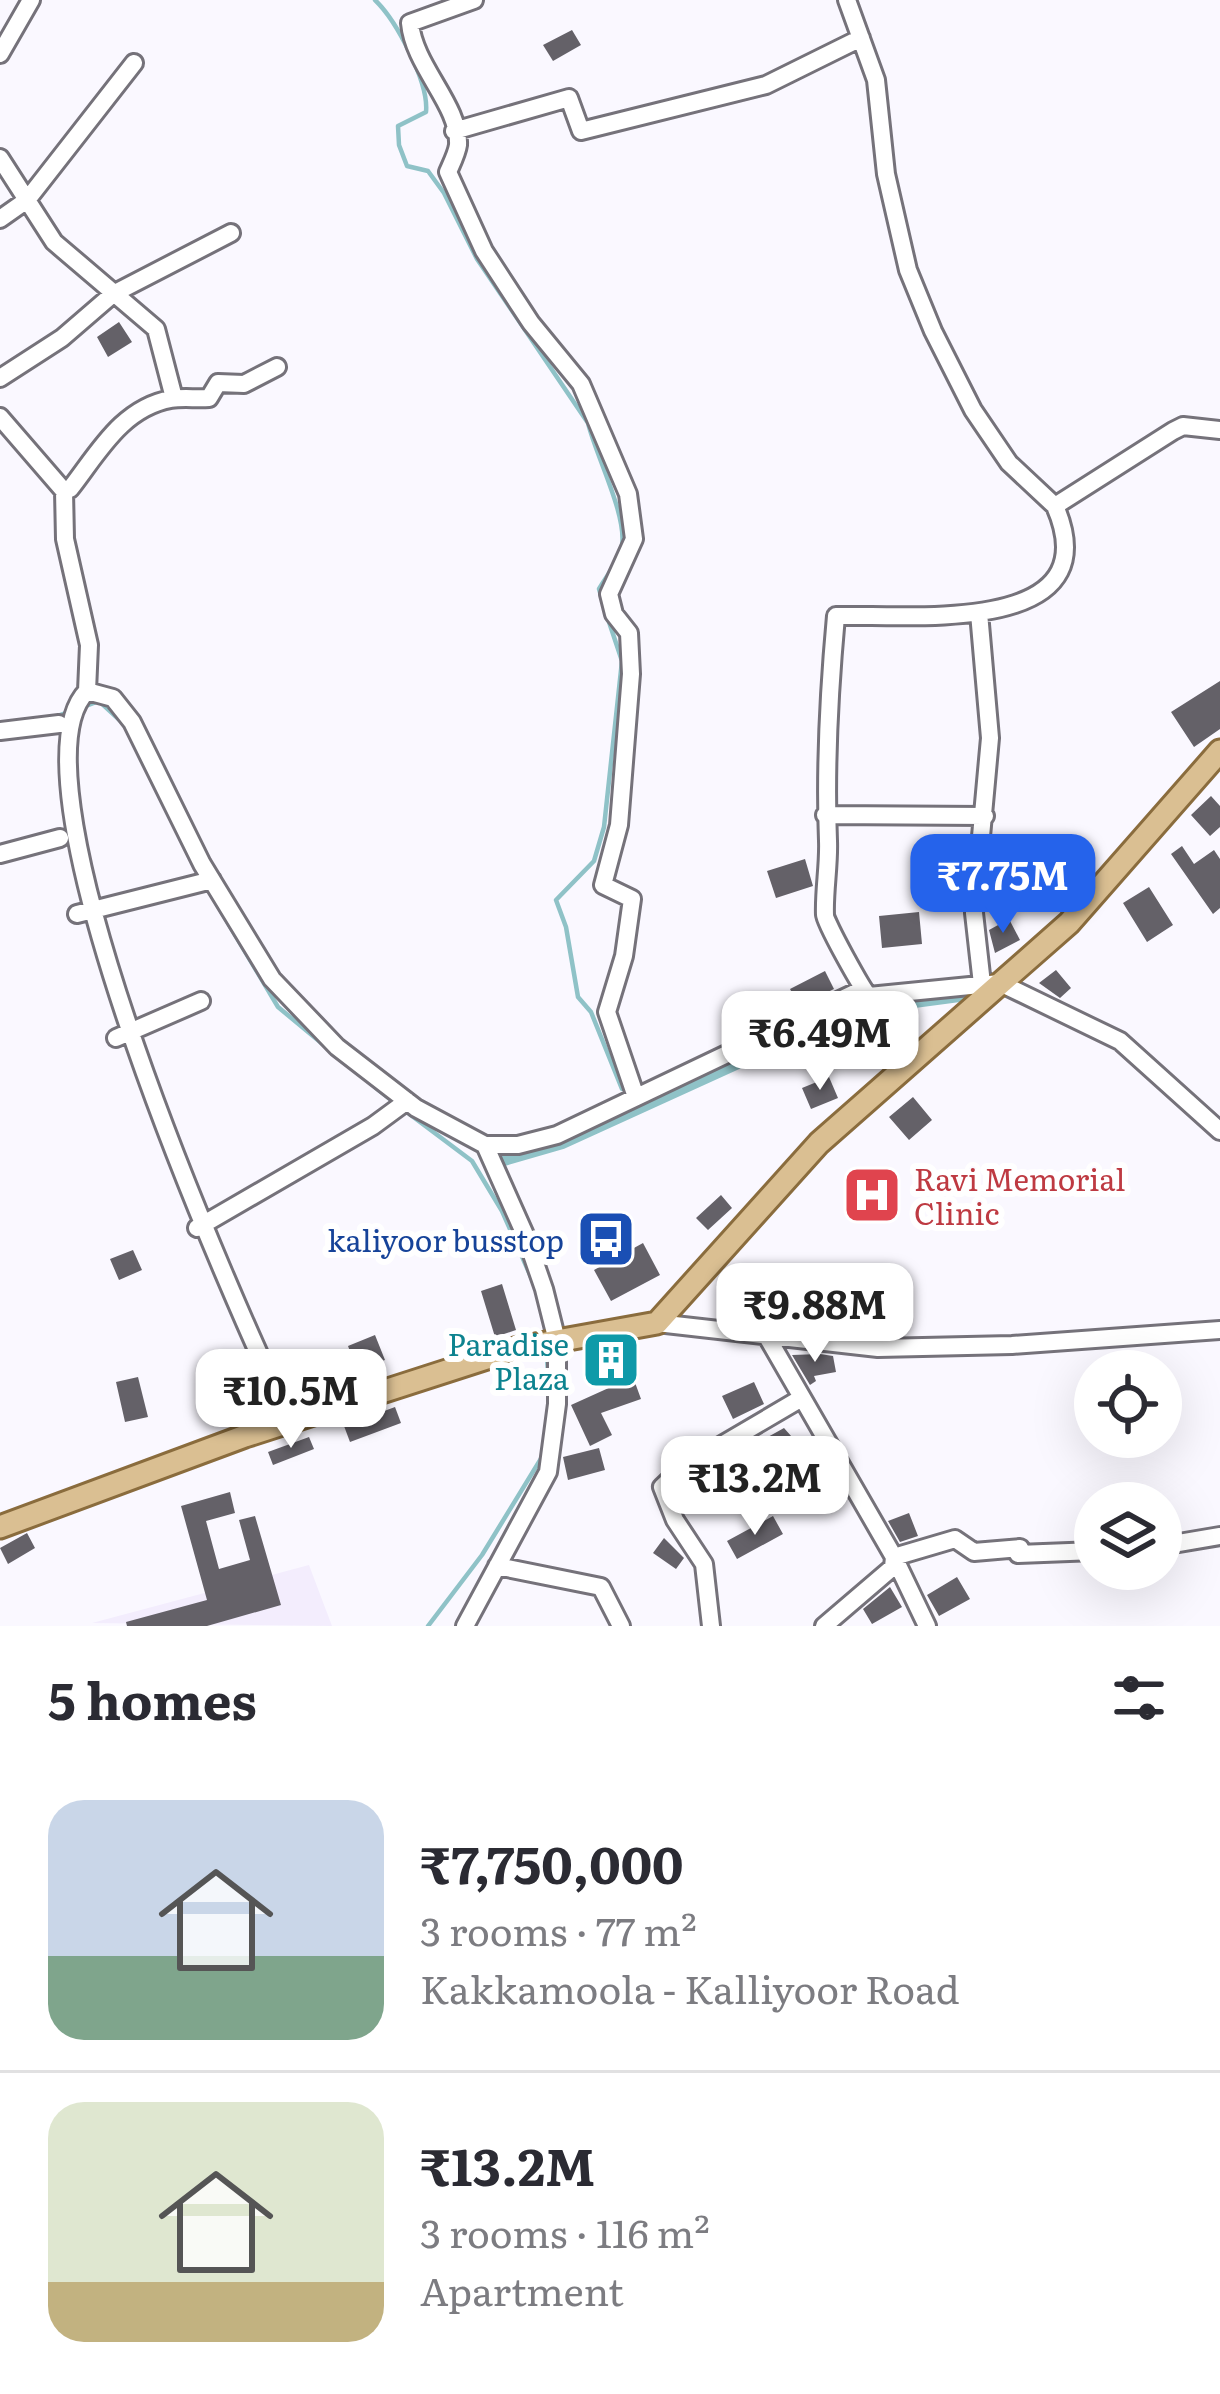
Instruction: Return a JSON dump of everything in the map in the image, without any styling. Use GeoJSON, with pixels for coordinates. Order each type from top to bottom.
{"type":"FeatureCollection","features":[{"type":"Feature","properties":{"kind":"main road"},"geometry":{"type":"LineString","coordinates":[[0,1528],[290,1421],[518,1348],[657,1323],[819,1143],[991,984],[1069,923],[1220,751]]}},
{"type":"Feature","properties":{"kind":"street"},"geometry":{"type":"LineString","coordinates":[[0,54],[6,32],[31,0]]}},
{"type":"Feature","properties":{"kind":"street"},"geometry":{"type":"LineString","coordinates":[[474,0],[410,23],[431,83],[446,98],[458,145],[448,172],[484,251],[531,323],[581,384],[628,494],[634,538],[609,594],[614,614],[629,633],[631,674],[619,825],[603,885],[632,898],[624,956],[607,1012],[636,1097]]}},
{"type":"Feature","properties":{"kind":"street"},"geometry":{"type":"LineString","coordinates":[[847,0],[876,80],[886,174],[908,270],[933,331],[973,410],[1009,463],[1055,506],[1068,537],[1061,573],[1046,591],[1021,604],[979,613],[836,616],[827,719],[824,918],[869,996],[991,984],[1120,1040],[1220,1131]]}},
{"type":"Feature","properties":{"kind":"street"},"geometry":{"type":"LineString","coordinates":[[454,131],[569,98],[581,131],[766,86],[861,38]]}},
{"type":"Feature","properties":{"kind":"street"},"geometry":{"type":"LineString","coordinates":[[0,219],[27,200],[134,63]]}},
{"type":"Feature","properties":{"kind":"street"},"geometry":{"type":"LineString","coordinates":[[0,158],[54,242],[156,329],[173,398]]}},
{"type":"Feature","properties":{"kind":"street"},"geometry":{"type":"LineString","coordinates":[[0,378],[62,338],[113,295],[231,233]]}},
{"type":"Feature","properties":{"kind":"street"},"geometry":{"type":"LineString","coordinates":[[64,491],[132,415],[173,398],[209,398],[218,382],[244,384],[277,367]]}},
{"type":"Feature","properties":{"kind":"street"},"geometry":{"type":"LineString","coordinates":[[0,417],[64,491],[65,538],[89,645],[87,691]]}},
{"type":"Feature","properties":{"kind":"street"},"geometry":{"type":"LineString","coordinates":[[1055,506],[1173,430],[1183,426],[1220,430]]}},
{"type":"Feature","properties":{"kind":"street"},"geometry":{"type":"LineString","coordinates":[[979,613],[991,738],[974,913],[991,984]]}},
{"type":"Feature","properties":{"kind":"street"},"geometry":{"type":"LineString","coordinates":[[87,691],[113,698],[132,722],[211,880],[272,979],[401,1105],[485,1144],[518,1145],[557,1135],[861,989]]}},
{"type":"Feature","properties":{"kind":"street"},"geometry":{"type":"LineString","coordinates":[[63,862],[55,804],[59,724],[69,704],[87,691]]}},
{"type":"Feature","properties":{"kind":"street"},"geometry":{"type":"LineString","coordinates":[[0,731],[59,724]]}},
{"type":"Feature","properties":{"kind":"street"},"geometry":{"type":"LineString","coordinates":[[825,815],[985,816]]}},
{"type":"Feature","properties":{"kind":"street"},"geometry":{"type":"LineString","coordinates":[[0,854],[60,838]]}},
{"type":"Feature","properties":{"kind":"street"},"geometry":{"type":"LineString","coordinates":[[211,880],[75,906],[116,1038],[197,1228],[290,1421]]}},
{"type":"Feature","properties":{"kind":"street"},"geometry":{"type":"LineString","coordinates":[[116,1038],[201,1000]]}},
{"type":"Feature","properties":{"kind":"street"},"geometry":{"type":"LineString","coordinates":[[197,1228],[401,1105]]}},
{"type":"Feature","properties":{"kind":"street"},"geometry":{"type":"LineString","coordinates":[[465,1626],[548,1472],[557,1405],[556,1341],[526,1237],[485,1144]]}},
{"type":"Feature","properties":{"kind":"street"},"geometry":{"type":"LineString","coordinates":[[657,1323],[878,1348],[1012,1345],[1220,1330]]}},
{"type":"Feature","properties":{"kind":"street"},"geometry":{"type":"LineString","coordinates":[[766,1335],[894,1557],[927,1626]]}},
{"type":"Feature","properties":{"kind":"street"},"geometry":{"type":"LineString","coordinates":[[711,1626],[704,1564],[675,1520],[662,1487],[681,1469],[800,1399]]}},
{"type":"Feature","properties":{"kind":"street"},"geometry":{"type":"LineString","coordinates":[[1182,1542],[1220,1536]]}},
{"type":"Feature","properties":{"kind":"street"},"geometry":{"type":"LineString","coordinates":[[894,1557],[955,1539],[974,1552],[1019,1547],[1018,1554],[1074,1552]]}},
{"type":"Feature","properties":{"kind":"street"},"geometry":{"type":"LineString","coordinates":[[824,1626],[893,1567],[894,1557]]}},
{"type":"Feature","properties":{"kind":"street"},"geometry":{"type":"LineString","coordinates":[[497,1565],[602,1587],[621,1626]]}},
{"type":"Feature","properties":{"kind":"shaded area"},"geometry":{"type":"Polygon","coordinates":[[[309,1565],[332,1626],[92,1623],[309,1565]]]}},
{"type":"Feature","properties":{"kind":"building"},"geometry":{"type":"Polygon","coordinates":[[[572,30],[581,45],[553,61],[543,45],[572,30]]]}},
{"type":"Feature","properties":{"kind":"building"},"geometry":{"type":"Polygon","coordinates":[[[119,322],[132,342],[108,357],[97,337],[119,322]]]}},
{"type":"Feature","properties":{"kind":"building"},"geometry":{"type":"Polygon","coordinates":[[[1220,681],[1220,729],[1194,747],[1171,712],[1220,681]]]}},
{"type":"Feature","properties":{"kind":"building"},"geometry":{"type":"Polygon","coordinates":[[[1211,796],[1220,806],[1220,827],[1210,836],[1191,815],[1211,796]]]}},
{"type":"Feature","properties":{"kind":"building"},"geometry":{"type":"Polygon","coordinates":[[[1182,846],[1194,864],[1214,850],[1220,859],[1220,908],[1213,914],[1171,854],[1182,846]]]}},
{"type":"Feature","properties":{"kind":"building"},"geometry":{"type":"Polygon","coordinates":[[[805,859],[813,886],[776,898],[767,871],[805,859]]]}},
{"type":"Feature","properties":{"kind":"building"},"geometry":{"type":"Polygon","coordinates":[[[1149,887],[1173,925],[1147,942],[1123,903],[1149,887]]]}},
{"type":"Feature","properties":{"kind":"building"},"geometry":{"type":"Polygon","coordinates":[[[919,912],[922,944],[882,948],[879,916],[919,912]]]}},
{"type":"Feature","properties":{"kind":"building"},"geometry":{"type":"Polygon","coordinates":[[[1009,919],[1020,940],[995,953],[989,930],[1009,919]]]}},
{"type":"Feature","properties":{"kind":"building"},"geometry":{"type":"Polygon","coordinates":[[[1056,970],[1071,988],[1060,998],[1039,983],[1056,970]]]}},
{"type":"Feature","properties":{"kind":"building"},"geometry":{"type":"Polygon","coordinates":[[[825,971],[834,989],[799,1006],[790,989],[825,971]]]}},
{"type":"Feature","properties":{"kind":"building"},"geometry":{"type":"Polygon","coordinates":[[[829,1077],[838,1098],[811,1109],[802,1088],[829,1077]]]}},
{"type":"Feature","properties":{"kind":"building"},"geometry":{"type":"Polygon","coordinates":[[[913,1097],[932,1120],[909,1140],[889,1117],[913,1097]]]}},
{"type":"Feature","properties":{"kind":"building"},"geometry":{"type":"Polygon","coordinates":[[[721,1195],[732,1208],[708,1230],[696,1218],[721,1195]]]}},
{"type":"Feature","properties":{"kind":"building"},"geometry":{"type":"Polygon","coordinates":[[[643,1243],[660,1275],[611,1301],[594,1270],[643,1243]]]}},
{"type":"Feature","properties":{"kind":"building"},"geometry":{"type":"Polygon","coordinates":[[[133,1250],[142,1270],[119,1280],[110,1259],[133,1250]]]}},
{"type":"Feature","properties":{"kind":"building"},"geometry":{"type":"Polygon","coordinates":[[[502,1284],[516,1330],[495,1337],[481,1291],[502,1284]]]}},
{"type":"Feature","properties":{"kind":"building"},"geometry":{"type":"Polygon","coordinates":[[[817,1288],[842,1291],[837,1328],[813,1325],[817,1288]]]}},
{"type":"Feature","properties":{"kind":"building"},"geometry":{"type":"Polygon","coordinates":[[[375,1335],[385,1360],[357,1370],[348,1346],[375,1335]]]}},
{"type":"Feature","properties":{"kind":"building","name":"Paradise Plaza"},"geometry":{"type":"Polygon","coordinates":[[[632,1347],[635,1365],[590,1374],[586,1356],[632,1347]]]}},
{"type":"Feature","properties":{"kind":"building"},"geometry":{"type":"Polygon","coordinates":[[[792,1355],[833,1356],[836,1372],[814,1376],[816,1381],[810,1385],[792,1355]]]}},
{"type":"Feature","properties":{"kind":"building"},"geometry":{"type":"Polygon","coordinates":[[[138,1377],[148,1417],[125,1422],[116,1382],[138,1377]]]}},
{"type":"Feature","properties":{"kind":"building"},"geometry":{"type":"Polygon","coordinates":[[[633,1377],[641,1399],[601,1413],[612,1435],[590,1446],[571,1405],[633,1377]]]}},
{"type":"Feature","properties":{"kind":"building"},"geometry":{"type":"Polygon","coordinates":[[[754,1382],[764,1404],[733,1419],[722,1396],[754,1382]]]}},
{"type":"Feature","properties":{"kind":"building"},"geometry":{"type":"Polygon","coordinates":[[[395,1407],[401,1423],[350,1442],[344,1426],[395,1407]]]}},
{"type":"Feature","properties":{"kind":"building"},"geometry":{"type":"Polygon","coordinates":[[[784,1428],[799,1445],[794,1448],[797,1455],[761,1475],[746,1449],[784,1428]]]}},
{"type":"Feature","properties":{"kind":"building"},"geometry":{"type":"Polygon","coordinates":[[[309,1437],[314,1449],[273,1465],[268,1452],[309,1437]]]}},
{"type":"Feature","properties":{"kind":"building"},"geometry":{"type":"Polygon","coordinates":[[[599,1448],[605,1470],[568,1480],[563,1457],[599,1448]]]}},
{"type":"Feature","properties":{"kind":"building"},"geometry":{"type":"Polygon","coordinates":[[[230,1492],[235,1513],[206,1521],[219,1569],[250,1560],[239,1520],[255,1516],[281,1605],[207,1626],[127,1626],[126,1622],[207,1600],[181,1506],[230,1492]]]}},
{"type":"Feature","properties":{"kind":"building"},"geometry":{"type":"Polygon","coordinates":[[[909,1513],[918,1536],[900,1542],[888,1521],[909,1513]]]}},
{"type":"Feature","properties":{"kind":"building"},"geometry":{"type":"Polygon","coordinates":[[[773,1516],[783,1534],[737,1559],[727,1541],[773,1516]]]}},
{"type":"Feature","properties":{"kind":"building"},"geometry":{"type":"Polygon","coordinates":[[[27,1533],[35,1548],[8,1564],[0,1548],[27,1533]]]}},
{"type":"Feature","properties":{"kind":"building"},"geometry":{"type":"Polygon","coordinates":[[[664,1538],[684,1558],[676,1569],[653,1553],[664,1538]]]}},
{"type":"Feature","properties":{"kind":"building"},"geometry":{"type":"Polygon","coordinates":[[[957,1577],[970,1599],[939,1616],[927,1595],[957,1577]]]}},
{"type":"Feature","properties":{"kind":"building"},"geometry":{"type":"Polygon","coordinates":[[[890,1587],[902,1607],[872,1624],[863,1609],[890,1587]]]}},
{"type":"Feature","properties":{"kind":"waterway"},"geometry":{"type":"LineString","coordinates":[[375,0],[410,53],[426,100],[426,112],[398,126],[407,166],[428,171],[444,193],[477,259],[588,423],[622,533],[621,551],[599,589],[601,596]]}},
{"type":"Feature","properties":{"kind":"waterway"},"geometry":{"type":"LineString","coordinates":[[608,619],[622,661],[604,827],[594,861],[556,900],[566,927],[578,997],[591,1012],[622,1089]]}},
{"type":"Feature","properties":{"kind":"waterway"},"geometry":{"type":"LineString","coordinates":[[86,706],[99,701],[125,725]]}},
{"type":"Feature","properties":{"kind":"waterway"},"geometry":{"type":"LineString","coordinates":[[52,718],[75,710]]}},
{"type":"Feature","properties":{"kind":"waterway"},"geometry":{"type":"LineString","coordinates":[[193,864],[278,1007],[325,1046]]}},
{"type":"Feature","properties":{"kind":"waterway"},"geometry":{"type":"LineString","coordinates":[[500,1159],[562,1141],[854,1008],[959,994]]}},
{"type":"Feature","properties":{"kind":"waterway"},"geometry":{"type":"LineString","coordinates":[[376,1088],[395,1103]]}},
{"type":"Feature","properties":{"kind":"waterway"},"geometry":{"type":"LineString","coordinates":[[404,1110],[472,1161],[502,1211],[534,1284]]}},
{"type":"Feature","properties":{"kind":"waterway"},"geometry":{"type":"LineString","coordinates":[[547,1357],[549,1388]]}},
{"type":"Feature","properties":{"kind":"waterway"},"geometry":{"type":"LineString","coordinates":[[428,1626],[482,1555],[542,1457]]}},
{"type":"Feature","properties":{"kind":"place","name":"Ravi Memorial Clinic"},"geometry":{"type":"Point","coordinates":[872,1195]}},
{"type":"Feature","properties":{"kind":"place","name":"kaliyoor busstop"},"geometry":{"type":"Point","coordinates":[606,1239]}},
{"type":"Feature","properties":{"kind":"place","name":"Paradise Plaza"},"geometry":{"type":"Point","coordinates":[611,1360]}}]}
